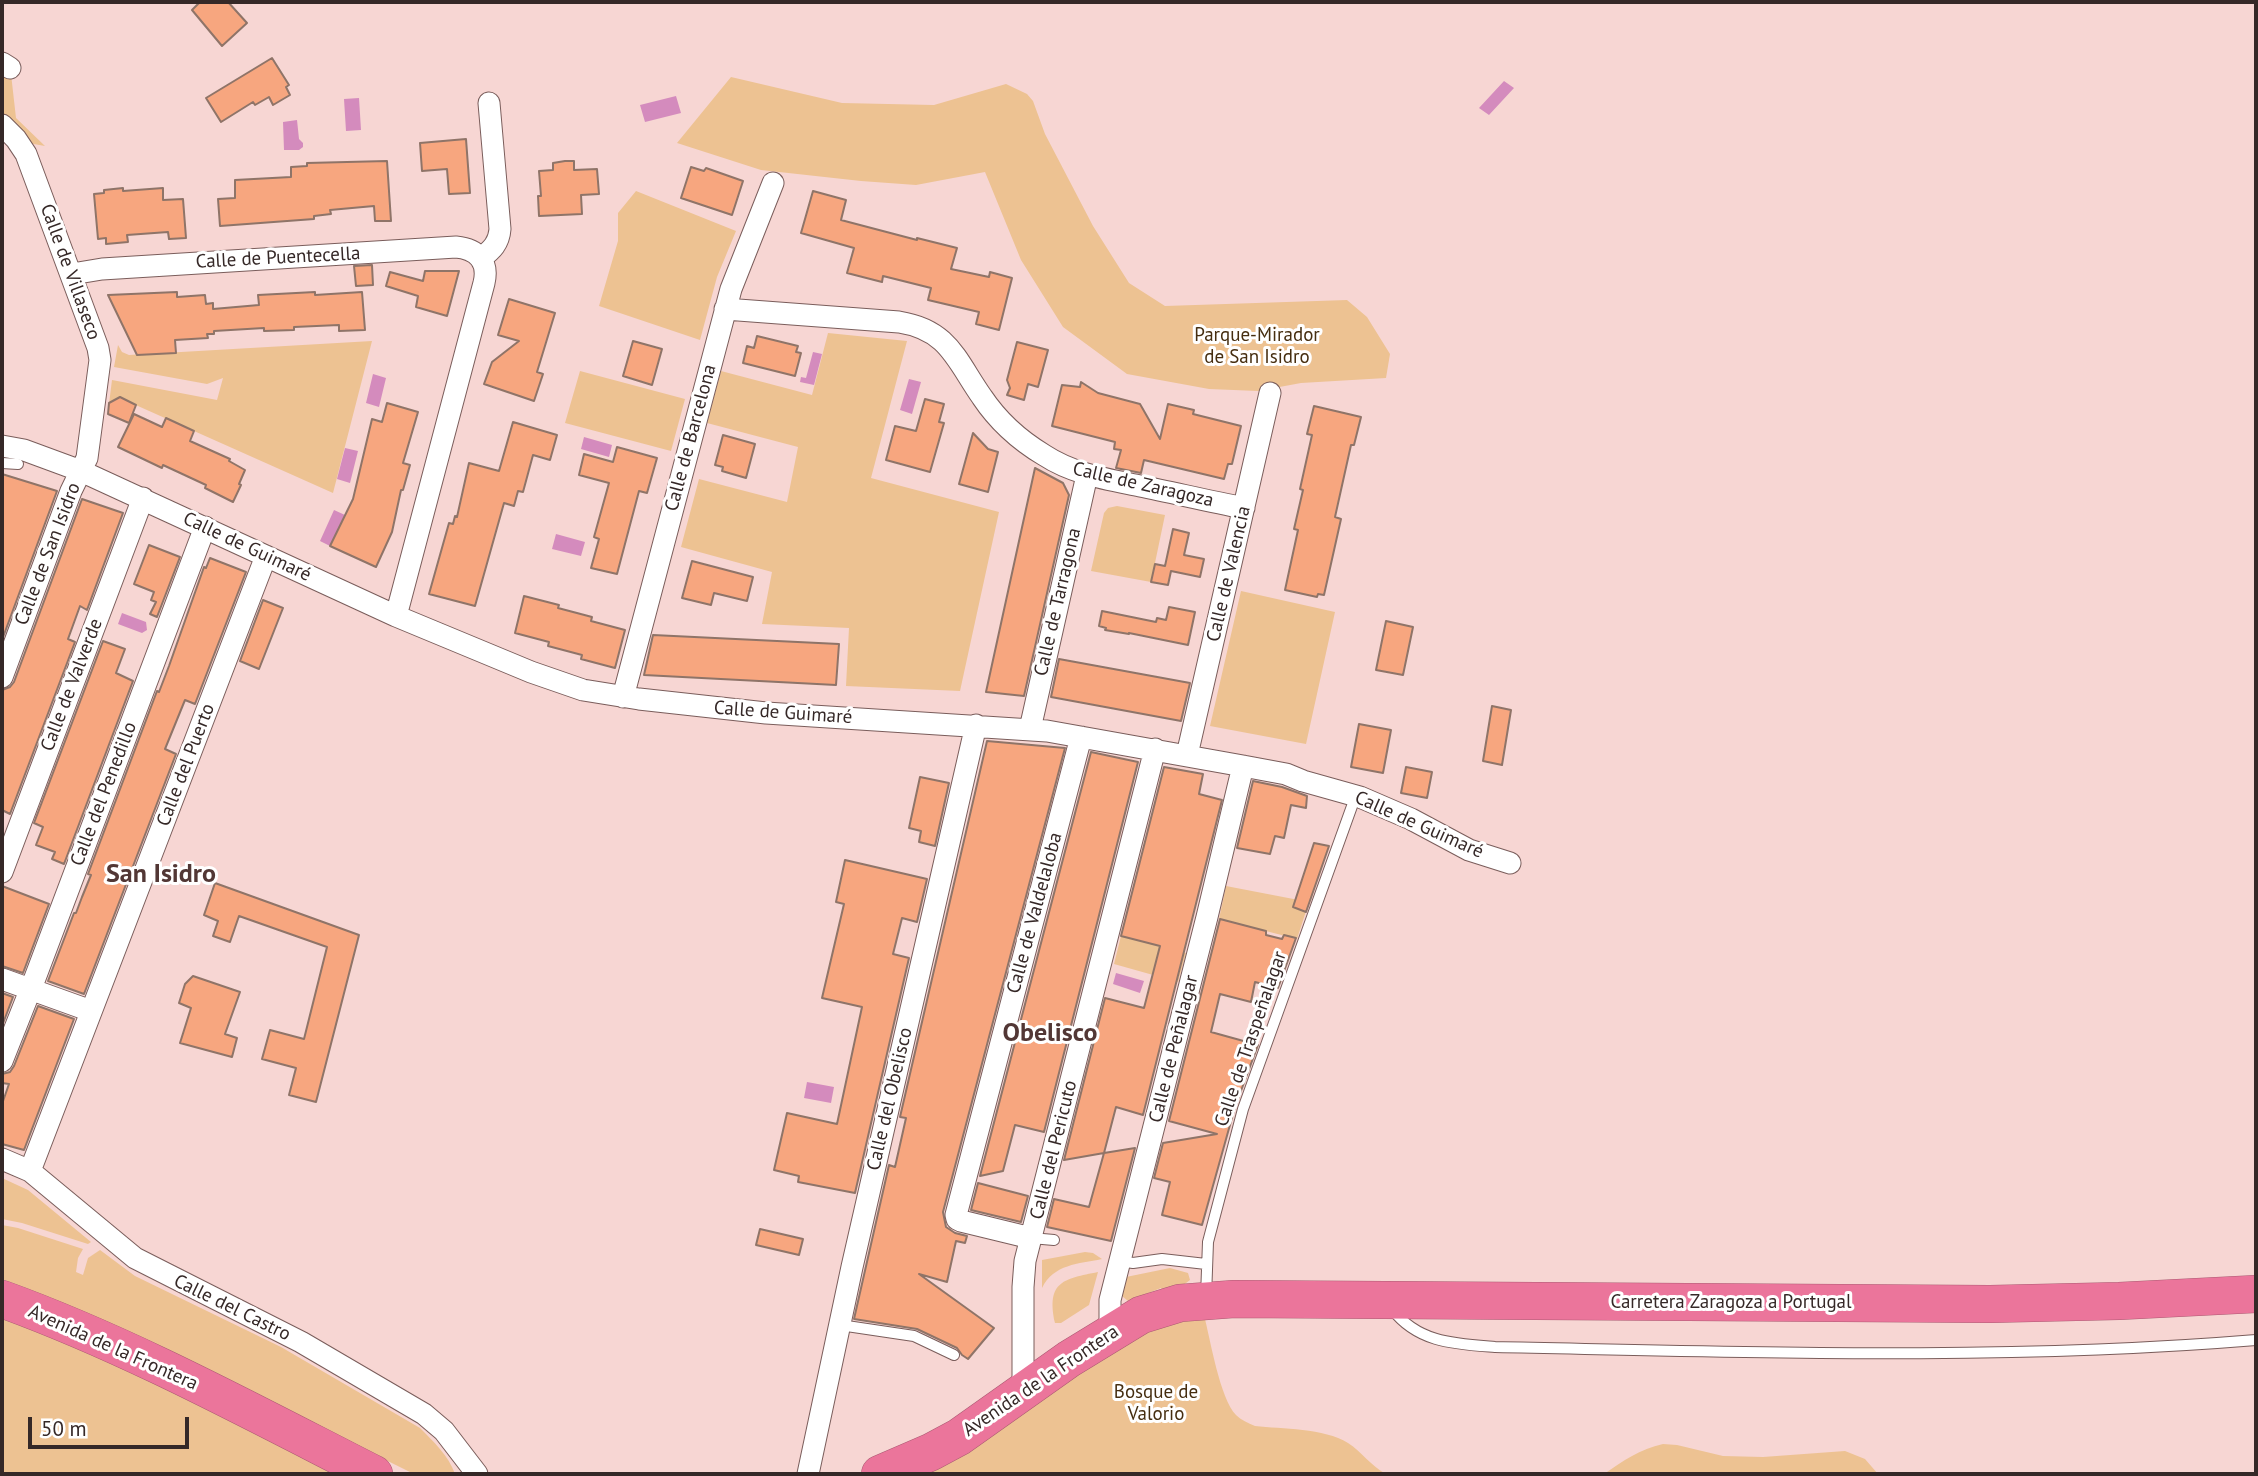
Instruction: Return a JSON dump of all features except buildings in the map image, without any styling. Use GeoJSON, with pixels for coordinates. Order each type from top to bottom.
{"type":"FeatureCollection","features":[{"type":"Feature","properties":{"kind":"highway","name":"Carretera Zaragoza a Portugal"},"geometry":{"type":"LineString","coordinates":[[1206,1300],[2003,1304],[2256,1294]]}},
{"type":"Feature","properties":{"kind":"highway","name":"Avenida de la Frontera"},"geometry":{"type":"LineString","coordinates":[[2,1299],[163,1369],[374,1474]]}},
{"type":"Feature","properties":{"kind":"highway","name":"Avenida de la Frontera"},"geometry":{"type":"LineString","coordinates":[[880,1474],[952,1441],[1110,1332],[1154,1310],[1206,1300]]}},
{"type":"Feature","properties":{"kind":"street"},"geometry":{"type":"LineString","coordinates":[[396,616],[484,283],[486,269],[481,258],[495,246],[500,233],[489,103]]}},
{"type":"Feature","properties":{"kind":"street","name":"Calle de Villaseco"},"geometry":{"type":"LineString","coordinates":[[2,125],[23,148],[72,274],[100,356],[89,449],[81,471]]}},
{"type":"Feature","properties":{"kind":"street","name":"Calle de Barcelona"},"geometry":{"type":"LineString","coordinates":[[623,697],[735,277],[773,183]]}},
{"type":"Feature","properties":{"kind":"street","name":"Calle de Puentecella"},"geometry":{"type":"LineString","coordinates":[[72,274],[106,268],[456,247],[471,250],[481,258]]}},
{"type":"Feature","properties":{"kind":"street","name":"Calle de Zaragoza"},"geometry":{"type":"LineString","coordinates":[[726,309],[899,322],[929,331],[953,351],[986,403],[1016,435],[1049,458],[1087,475],[1244,508]]}},
{"type":"Feature","properties":{"kind":"street","name":"Calle de Valencia"},"geometry":{"type":"LineString","coordinates":[[1187,755],[1270,393]]}},
{"type":"Feature","properties":{"kind":"street","name":"Calle de Guimaré"},"geometry":{"type":"LineString","coordinates":[[2,446],[24,450],[81,471],[396,616],[583,690],[766,713],[1030,729],[1155,749],[1286,774],[1356,795],[1469,849],[1510,863]]}},
{"type":"Feature","properties":{"kind":"street","name":"Calle de San Isidro"},"geometry":{"type":"LineString","coordinates":[[2,677],[69,496],[81,471]]}},
{"type":"Feature","properties":{"kind":"street","name":"Calle de Tarragona"},"geometry":{"type":"LineString","coordinates":[[1030,729],[1087,475]]}},
{"type":"Feature","properties":{"kind":"street","name":"Calle de Valverde"},"geometry":{"type":"LineString","coordinates":[[2,872],[142,498]]}},
{"type":"Feature","properties":{"kind":"street","name":"Calle del Penedillo"},"geometry":{"type":"LineString","coordinates":[[2,1061],[205,527]]}},
{"type":"Feature","properties":{"kind":"street","name":"Calle del Puerto"},"geometry":{"type":"LineString","coordinates":[[30,1171],[266,556]]}},
{"type":"Feature","properties":{"kind":"street","name":"Calle del Obelisco"},"geometry":{"type":"LineString","coordinates":[[808,1474],[852,1267],[976,725]]}},
{"type":"Feature","properties":{"kind":"street","name":"Calle de Valdelaloba"},"geometry":{"type":"LineString","coordinates":[[1031,1238],[961,1221],[956,1214],[1081,737]]}},
{"type":"Feature","properties":{"kind":"street","name":"Calle del Pericuto"},"geometry":{"type":"LineString","coordinates":[[1023,1392],[1023,1279],[1031,1238],[1155,749]]}},
{"type":"Feature","properties":{"kind":"street","name":"Calle de Peñalagar"},"geometry":{"type":"LineString","coordinates":[[1110,1332],[1109,1307],[1243,766]]}},
{"type":"Feature","properties":{"kind":"street"},"geometry":{"type":"LineString","coordinates":[[2,979],[91,1011]]}},
{"type":"Feature","properties":{"kind":"street","name":"Calle del Castro"},"geometry":{"type":"LineString","coordinates":[[2,1160],[30,1171],[126,1252],[290,1336],[415,1408],[438,1425],[465,1465],[477,1474]]}},
{"type":"Feature","properties":{"kind":"lane"},"geometry":{"type":"LineString","coordinates":[[2,463],[18,464]]}},
{"type":"Feature","properties":{"kind":"lane","name":"Calle de Traspeñalagar"},"geometry":{"type":"LineString","coordinates":[[1206,1300],[1208,1242],[1243,1109],[1356,795]]}},
{"type":"Feature","properties":{"kind":"lane"},"geometry":{"type":"LineString","coordinates":[[1031,1238],[1054,1240]]}},
{"type":"Feature","properties":{"kind":"lane"},"geometry":{"type":"LineString","coordinates":[[1120,1261],[1133,1264],[1162,1259],[1206,1264]]}},
{"type":"Feature","properties":{"kind":"lane"},"geometry":{"type":"LineString","coordinates":[[1386,1301],[1405,1324],[1421,1334],[1456,1343],[1495,1347],[1945,1354],[2155,1348],[2256,1340]]}},
{"type":"Feature","properties":{"kind":"lane"},"geometry":{"type":"LineString","coordinates":[[841,1325],[914,1336],[954,1355]]}},
{"type":"Feature","properties":{"kind":"green space"},"geometry":{"type":"Polygon","coordinates":[[[2,71],[11,74],[16,118],[45,146],[28,143],[2,116],[2,71]]]}},
{"type":"Feature","properties":{"kind":"green space","name":"Parque-Mirador de San Isidro"},"geometry":{"type":"Polygon","coordinates":[[[731,77],[842,103],[934,105],[1006,84],[1027,94],[1033,101],[1045,134],[1093,226],[1129,283],[1165,306],[1347,300],[1367,317],[1390,354],[1386,378],[1301,383],[1258,391],[1209,389],[1127,374],[1063,327],[1021,260],[985,172],[916,185],[861,181],[761,170],[677,143],[731,77]]]}},
{"type":"Feature","properties":{"kind":"green space"},"geometry":{"type":"Polygon","coordinates":[[[636,191],[736,231],[717,277],[700,340],[599,306],[618,241],[618,213],[636,191]]]}},
{"type":"Feature","properties":{"kind":"green space"},"geometry":{"type":"Polygon","coordinates":[[[828,333],[907,341],[871,478],[999,512],[960,691],[846,686],[849,628],[762,624],[772,572],[681,547],[699,479],[787,502],[798,447],[707,423],[721,371],[812,395],[828,333]]]}},
{"type":"Feature","properties":{"kind":"green space"},"geometry":{"type":"Polygon","coordinates":[[[372,341],[333,493],[120,398],[109,404],[112,380],[217,400],[223,378],[207,384],[114,367],[118,345],[122,352],[129,355],[372,341]]]}},
{"type":"Feature","properties":{"kind":"green space"},"geometry":{"type":"Polygon","coordinates":[[[580,371],[685,399],[671,451],[565,423],[580,371]]]}},
{"type":"Feature","properties":{"kind":"green space"},"geometry":{"type":"Polygon","coordinates":[[[1117,506],[1165,515],[1151,582],[1091,571],[1104,513],[1108,508],[1117,506]]]}},
{"type":"Feature","properties":{"kind":"green space"},"geometry":{"type":"Polygon","coordinates":[[[1241,591],[1335,612],[1306,744],[1210,726],[1241,591]]]}},
{"type":"Feature","properties":{"kind":"green space"},"geometry":{"type":"Polygon","coordinates":[[[1226,886],[1309,902],[1297,939],[1219,919],[1226,886]]]}},
{"type":"Feature","properties":{"kind":"green space"},"geometry":{"type":"Polygon","coordinates":[[[1121,936],[1186,953],[1178,982],[1114,964],[1121,936]]]}},
{"type":"Feature","properties":{"kind":"green space"},"geometry":{"type":"Polygon","coordinates":[[[2,1178],[28,1190],[91,1242],[88,1244],[2,1219],[2,1178]]]}},
{"type":"Feature","properties":{"kind":"green space"},"geometry":{"type":"Polygon","coordinates":[[[2,1225],[83,1249],[78,1258],[76,1272],[83,1275],[88,1258],[100,1250],[135,1276],[281,1347],[420,1428],[445,1455],[455,1474],[414,1474],[216,1376],[2,1279],[2,1225]]]}},
{"type":"Feature","properties":{"kind":"green space"},"geometry":{"type":"Polygon","coordinates":[[[1093,1253],[1102,1259],[1060,1270],[1047,1280],[1042,1288],[1042,1260],[1093,1253]]]}},
{"type":"Feature","properties":{"kind":"green space"},"geometry":{"type":"Polygon","coordinates":[[[1170,1268],[1188,1273],[1190,1280],[1178,1289],[1163,1293],[1161,1288],[1128,1301],[1122,1296],[1126,1277],[1170,1268]]]}},
{"type":"Feature","properties":{"kind":"green space"},"geometry":{"type":"Polygon","coordinates":[[[1098,1272],[1089,1305],[1061,1323],[1055,1323],[1053,1298],[1060,1284],[1098,1272]]]}},
{"type":"Feature","properties":{"kind":"green space","name":"Bosque de Valorio"},"geometry":{"type":"Polygon","coordinates":[[[1204,1315],[1220,1382],[1230,1407],[1238,1417],[1255,1426],[1303,1430],[1338,1438],[1386,1474],[923,1474],[1139,1333],[1204,1315]]]}},
{"type":"Feature","properties":{"kind":"green space"},"geometry":{"type":"Polygon","coordinates":[[[2,1316],[151,1380],[341,1474],[2,1474],[2,1316]]]}},
{"type":"Feature","properties":{"kind":"green space"},"geometry":{"type":"Polygon","coordinates":[[[1663,1444],[1723,1456],[1763,1457],[1845,1451],[1865,1459],[1878,1474],[1604,1474],[1639,1452],[1663,1444]]]}},
{"type":"Feature","properties":{"kind":"shaded area"},"geometry":{"type":"Polygon","coordinates":[[[1504,81],[1514,88],[1489,115],[1479,108],[1504,81]]]}},
{"type":"Feature","properties":{"kind":"shaded area"},"geometry":{"type":"Polygon","coordinates":[[[676,96],[681,113],[645,122],[640,105],[676,96]]]}},
{"type":"Feature","properties":{"kind":"shaded area"},"geometry":{"type":"Polygon","coordinates":[[[359,98],[361,130],[346,131],[344,99],[359,98]]]}},
{"type":"Feature","properties":{"kind":"shaded area"},"geometry":{"type":"Polygon","coordinates":[[[297,120],[299,139],[303,147],[299,150],[284,150],[283,122],[297,120]]]}},
{"type":"Feature","properties":{"kind":"shaded area"},"geometry":{"type":"Polygon","coordinates":[[[813,352],[822,354],[814,385],[800,382],[801,377],[806,378],[813,352]]]}},
{"type":"Feature","properties":{"kind":"shaded area"},"geometry":{"type":"Polygon","coordinates":[[[373,374],[386,378],[379,407],[366,403],[373,374]]]}},
{"type":"Feature","properties":{"kind":"shaded area"},"geometry":{"type":"Polygon","coordinates":[[[909,379],[921,382],[912,414],[900,410],[909,379]]]}},
{"type":"Feature","properties":{"kind":"shaded area"},"geometry":{"type":"Polygon","coordinates":[[[584,437],[612,445],[609,457],[581,449],[584,437]]]}},
{"type":"Feature","properties":{"kind":"shaded area"},"geometry":{"type":"Polygon","coordinates":[[[345,448],[358,451],[350,483],[337,479],[345,448]]]}},
{"type":"Feature","properties":{"kind":"shaded area"},"geometry":{"type":"Polygon","coordinates":[[[334,510],[345,515],[330,546],[320,541],[334,510]]]}},
{"type":"Feature","properties":{"kind":"shaded area"},"geometry":{"type":"Polygon","coordinates":[[[556,534],[585,542],[581,556],[552,549],[556,534]]]}},
{"type":"Feature","properties":{"kind":"shaded area"},"geometry":{"type":"Polygon","coordinates":[[[122,613],[146,622],[147,630],[142,633],[118,624],[122,613]]]}},
{"type":"Feature","properties":{"kind":"shaded area"},"geometry":{"type":"Polygon","coordinates":[[[1116,973],[1144,981],[1140,993],[1113,984],[1116,973]]]}},
{"type":"Feature","properties":{"kind":"shaded area"},"geometry":{"type":"Polygon","coordinates":[[[807,1082],[834,1087],[831,1103],[804,1098],[807,1082]]]}},
{"type":"Feature","properties":{"kind":"district","name":"San Isidro"},"geometry":{"type":"Point","coordinates":[161,875]}},
{"type":"Feature","properties":{"kind":"district","name":"Obelisco"},"geometry":{"type":"Point","coordinates":[1050,1034]}}]}
